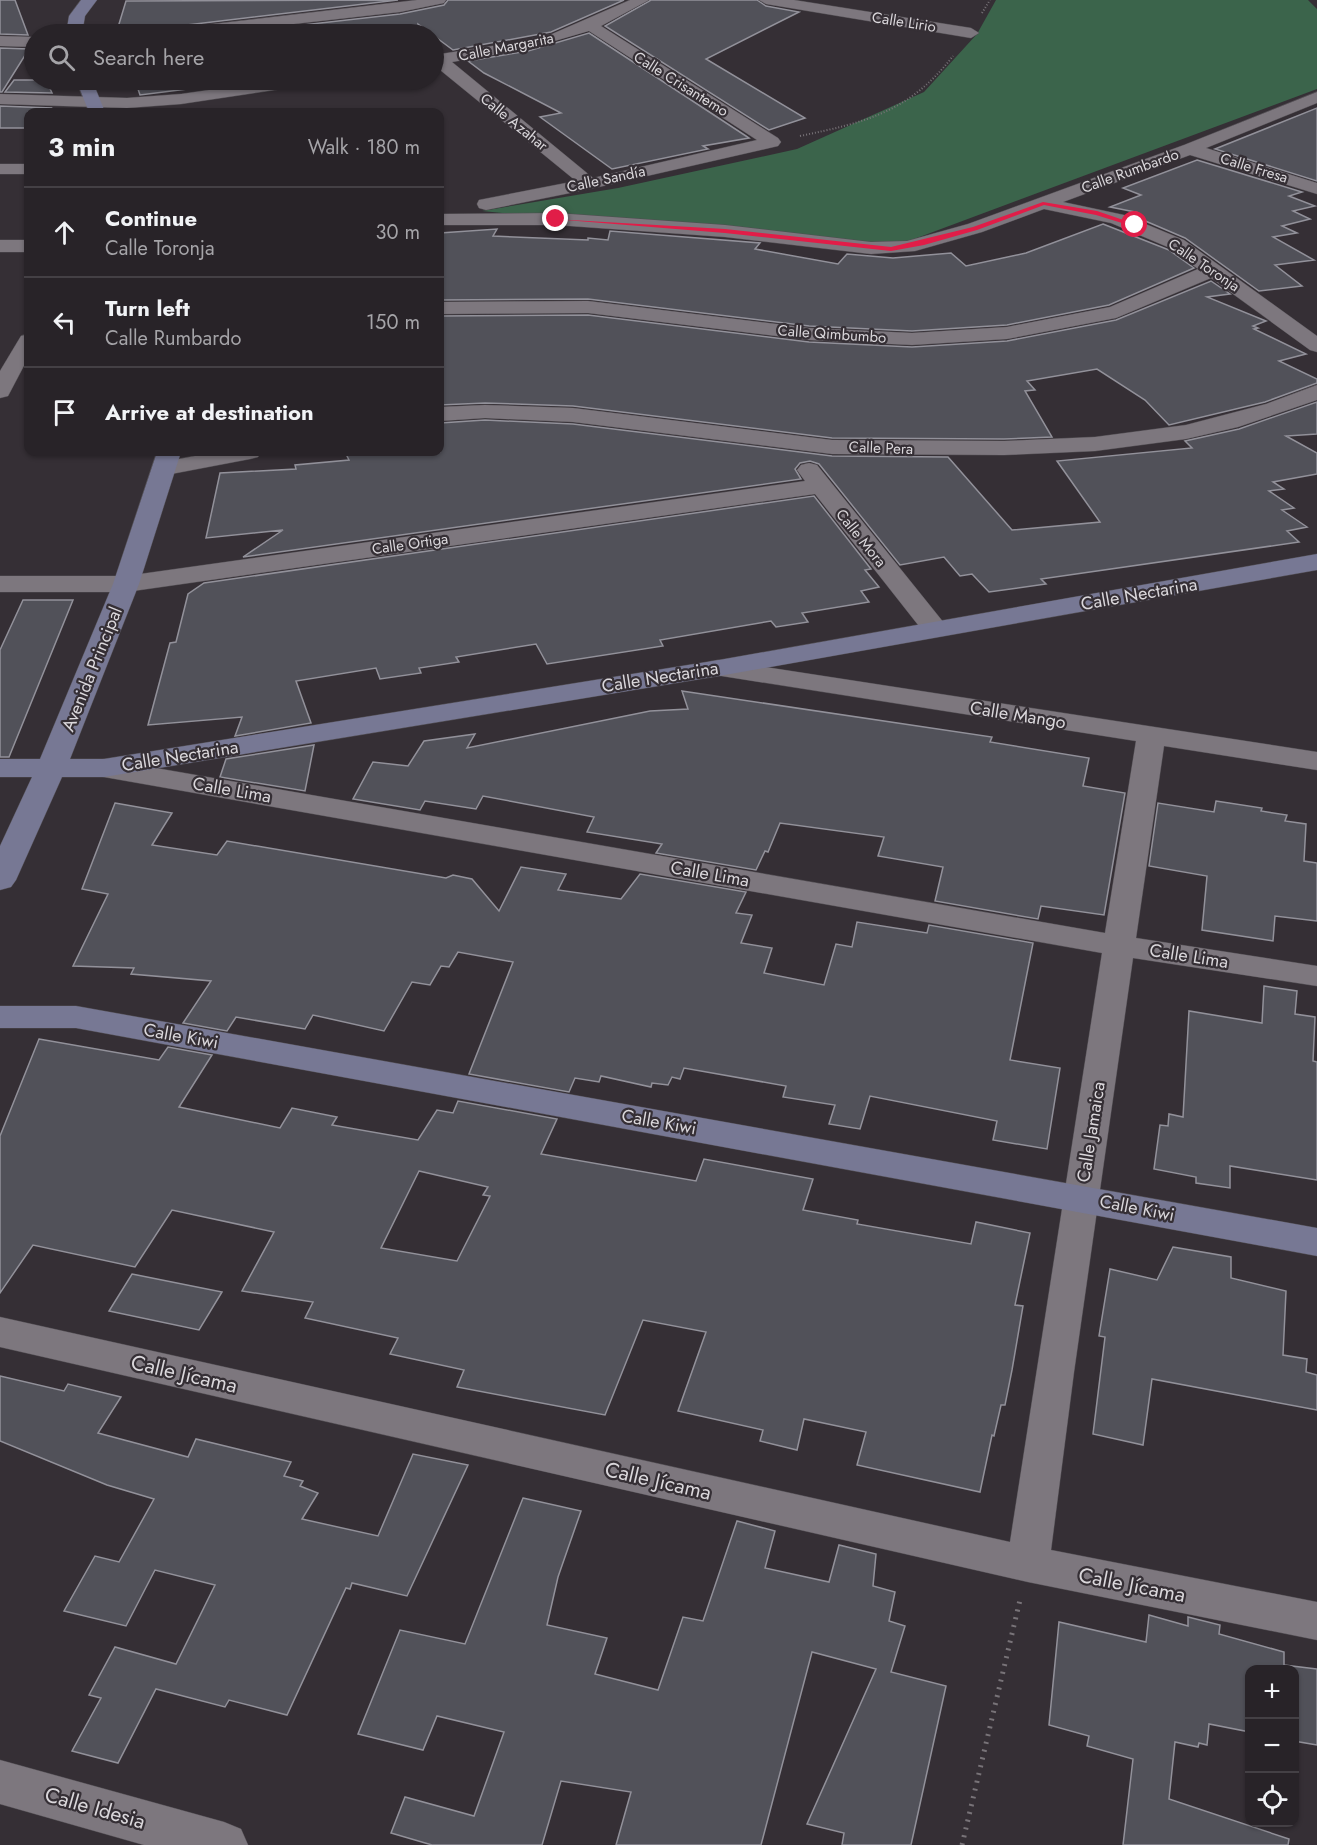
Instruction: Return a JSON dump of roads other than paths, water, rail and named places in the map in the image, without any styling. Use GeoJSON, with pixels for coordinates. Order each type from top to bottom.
{"type":"FeatureCollection","features":[{"type":"Feature","properties":{"kind":"street"},"geometry":{"type":"LineString","coordinates":[[76,24],[77,16],[89,0]]}},
{"type":"Feature","properties":{"kind":"street"},"geometry":{"type":"LineString","coordinates":[[258,24],[400,8],[439,0]]}},
{"type":"Feature","properties":{"kind":"street","name":"Calle Margarita"},"geometry":{"type":"LineString","coordinates":[[444,59],[520,47],[590,26],[642,0]]}},
{"type":"Feature","properties":{"kind":"street","name":"Calle Lirio"},"geometry":{"type":"LineString","coordinates":[[766,0],[971,33]]}},
{"type":"Feature","properties":{"kind":"street","name":"Calle Crisantemo"},"geometry":{"type":"LineString","coordinates":[[590,26],[772,141]]}},
{"type":"Feature","properties":{"kind":"street"},"geometry":{"type":"LineString","coordinates":[[0,42],[24,42]]}},
{"type":"Feature","properties":{"kind":"street","name":"Calle Azahar"},"geometry":{"type":"LineString","coordinates":[[444,66],[590,184]]}},
{"type":"Feature","properties":{"kind":"street"},"geometry":{"type":"LineString","coordinates":[[88,90],[94,107]]}},
{"type":"Feature","properties":{"kind":"street"},"geometry":{"type":"LineString","coordinates":[[0,99],[94,107],[181,99],[241,90]]}},
{"type":"Feature","properties":{"kind":"street","name":"Calle Rumbardo"},"geometry":{"type":"LineString","coordinates":[[444,219],[517,218],[579,221],[725,231],[891,249],[924,243],[975,228],[1190,149],[1317,97]]}},
{"type":"Feature","properties":{"kind":"street","name":"Calle Sandía"},"geometry":{"type":"LineString","coordinates":[[444,212],[590,184],[772,141]]}},
{"type":"Feature","properties":{"kind":"street","name":"Calle Fresa"},"geometry":{"type":"LineString","coordinates":[[1190,149],[1317,189]]}},
{"type":"Feature","properties":{"kind":"street"},"geometry":{"type":"LineString","coordinates":[[0,169],[24,169]]}},
{"type":"Feature","properties":{"kind":"street","name":"Calle Toronja"},"geometry":{"type":"LineString","coordinates":[[1043,203],[1097,213],[1135,225],[1177,244],[1317,346]]}},
{"type":"Feature","properties":{"kind":"street"},"geometry":{"type":"LineString","coordinates":[[0,246],[24,246]]}},
{"type":"Feature","properties":{"kind":"street","name":"Calle Qimbumbo"},"geometry":{"type":"LineString","coordinates":[[444,308],[588,308],[809,334],[912,339],[1007,333],[1116,312],[1214,269]]}},
{"type":"Feature","properties":{"kind":"street"},"geometry":{"type":"LineString","coordinates":[[0,391],[22,340]]}},
{"type":"Feature","properties":{"kind":"street","name":"Calle Pera"},"geometry":{"type":"LineString","coordinates":[[444,414],[531,411],[610,418],[792,444],[900,449],[1016,448],[1110,444],[1233,422],[1262,414],[1317,392]]}},
{"type":"Feature","properties":{"kind":"street","name":"Calle Mora"},"geometry":{"type":"LineString","coordinates":[[792,444],[819,486],[934,629]]}},
{"type":"Feature","properties":{"kind":"street"},"geometry":{"type":"LineString","coordinates":[[167,460],[208,456]]}},
{"type":"Feature","properties":{"kind":"street","name":"Avenida Principal"},"geometry":{"type":"LineString","coordinates":[[0,880],[51,769],[126,584],[167,460]]}},
{"type":"Feature","properties":{"kind":"street","name":"Calle Ortiga"},"geometry":{"type":"LineString","coordinates":[[0,584],[126,584],[819,486]]}},
{"type":"Feature","properties":{"kind":"street","name":"Calle Nectarina"},"geometry":{"type":"LineString","coordinates":[[0,768],[104,768],[719,668],[1317,562]]}},
{"type":"Feature","properties":{"kind":"street","name":"Calle Mango"},"geometry":{"type":"LineString","coordinates":[[719,668],[1317,761]]}},
{"type":"Feature","properties":{"kind":"street","name":"Calle Jamaica"},"geometry":{"type":"LineString","coordinates":[[1028,1564],[1151,736]]}},
{"type":"Feature","properties":{"kind":"street","name":"Calle Lima"},"geometry":{"type":"LineString","coordinates":[[104,768],[1121,945],[1317,976]]}},
{"type":"Feature","properties":{"kind":"street","name":"Calle Kiwi"},"geometry":{"type":"LineString","coordinates":[[0,1017],[76,1017],[1317,1242]]}},
{"type":"Feature","properties":{"kind":"street","name":"Calle Jícama"},"geometry":{"type":"LineString","coordinates":[[0,1332],[1028,1564],[1317,1621]]}},
{"type":"Feature","properties":{"kind":"street","name":"Calle Idesia"},"geometry":{"type":"LineString","coordinates":[[0,1782],[224,1845]]}}]}
